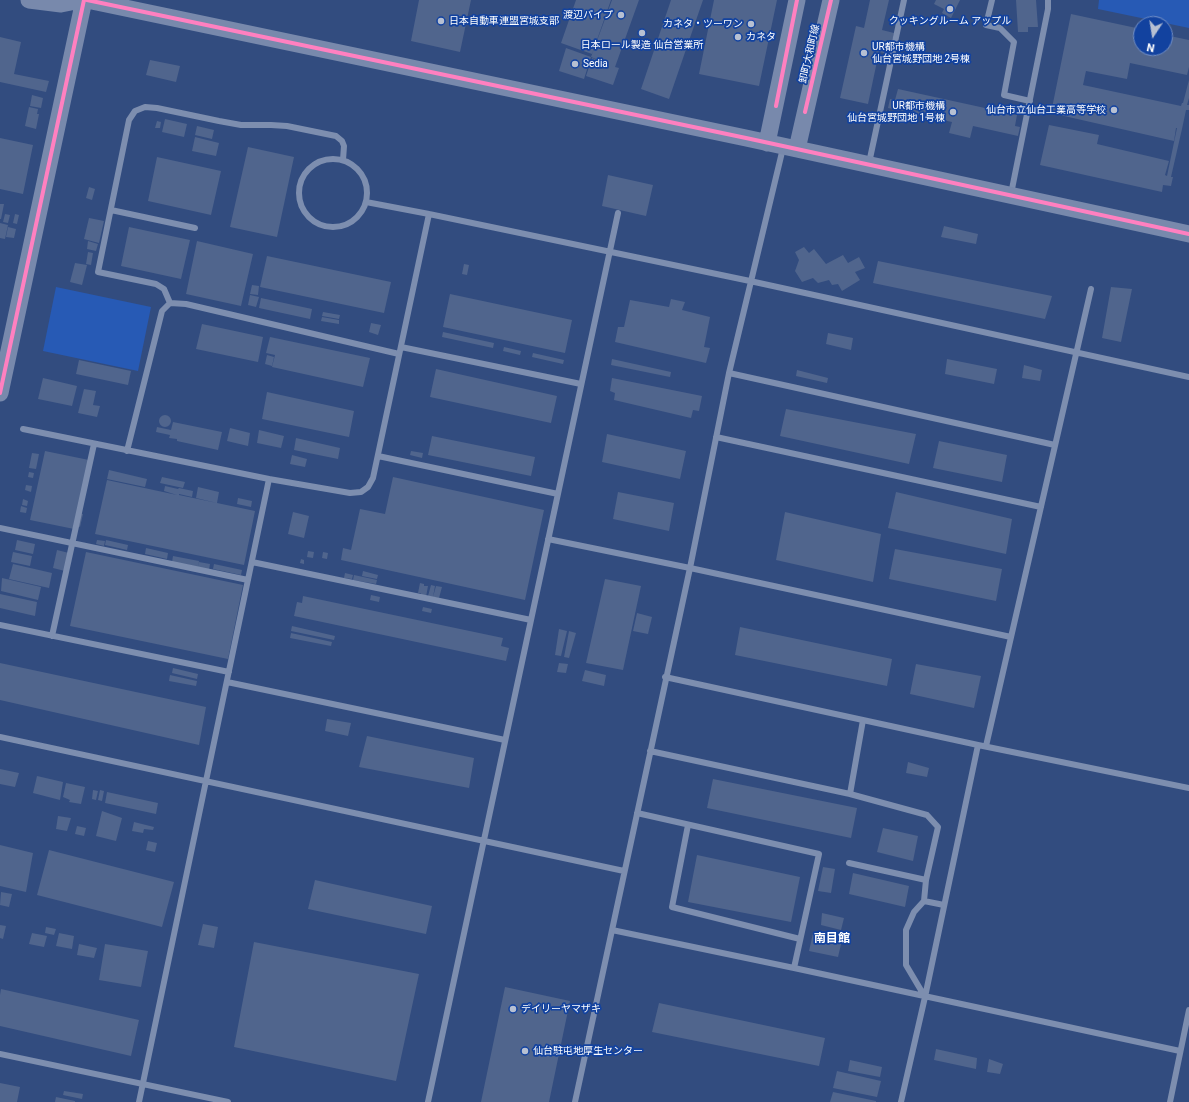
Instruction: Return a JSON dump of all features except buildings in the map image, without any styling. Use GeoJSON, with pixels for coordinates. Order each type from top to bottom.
{"type":"FeatureCollection","features":[{"type":"Feature","properties":{"kind":"street"},"geometry":{"type":"LineString","coordinates":[[0,393],[83,0],[61,4],[29,0]]}},
{"type":"Feature","properties":{"kind":"street"},"geometry":{"type":"LineString","coordinates":[[87,0],[783,146],[1189,234]]}},
{"type":"Feature","properties":{"kind":"street"},"geometry":{"type":"LineString","coordinates":[[783,146],[798,0]]}},
{"type":"Feature","properties":{"kind":"street","name":"卸町大和町線"},"geometry":{"type":"LineString","coordinates":[[783,146],[831,0]]}},
{"type":"Feature","properties":{"kind":"lane"},"geometry":{"type":"LineString","coordinates":[[868,165],[904,0]]}},
{"type":"Feature","properties":{"kind":"lane"},"geometry":{"type":"LineString","coordinates":[[992,0],[986,25],[1000,28],[1014,42],[1004,94],[1030,101]]}},
{"type":"Feature","properties":{"kind":"lane"},"geometry":{"type":"LineString","coordinates":[[1011,196],[1048,9],[1048,0]]}},
{"type":"Feature","properties":{"kind":"lane"},"geometry":{"type":"LineString","coordinates":[[170,303],[164,289],[156,284],[98,272],[129,120],[135,111],[145,107],[157,108],[241,125],[287,126],[336,136],[342,141],[344,146],[343,160]]}},
{"type":"Feature","properties":{"kind":"lane"},"geometry":{"type":"LineString","coordinates":[[575,1102],[665,678],[690,568],[729,373],[783,146]]}},
{"type":"Feature","properties":{"kind":"lane"},"geometry":{"type":"LineString","coordinates":[[331,159],[343,160],[360,172],[365,181],[367,192],[366,202],[361,213],[353,220],[342,225],[331,226],[320,224],[310,218],[303,209],[300,198],[300,187],[303,176],[320,161],[331,159]]}},
{"type":"Feature","properties":{"kind":"lane"},"geometry":{"type":"LineString","coordinates":[[366,202],[750,281],[1189,377]]}},
{"type":"Feature","properties":{"kind":"lane"},"geometry":{"type":"LineString","coordinates":[[111,210],[195,228]]}},
{"type":"Feature","properties":{"kind":"lane"},"geometry":{"type":"LineString","coordinates":[[428,1102],[618,213]]}},
{"type":"Feature","properties":{"kind":"lane"},"geometry":{"type":"LineString","coordinates":[[23,429],[269,479],[350,493],[361,492],[368,487],[373,478],[429,214]]}},
{"type":"Feature","properties":{"kind":"lane"},"geometry":{"type":"LineString","coordinates":[[986,746],[1091,289]]}},
{"type":"Feature","properties":{"kind":"lane"},"geometry":{"type":"LineString","coordinates":[[128,451],[162,311],[170,303],[186,304],[399,354]]}},
{"type":"Feature","properties":{"kind":"lane"},"geometry":{"type":"LineString","coordinates":[[401,347],[581,384]]}},
{"type":"Feature","properties":{"kind":"lane"},"geometry":{"type":"LineString","coordinates":[[729,373],[1055,445]]}},
{"type":"Feature","properties":{"kind":"lane"},"geometry":{"type":"LineString","coordinates":[[716,437],[1041,507]]}},
{"type":"Feature","properties":{"kind":"lane"},"geometry":{"type":"LineString","coordinates":[[52,636],[94,444]]}},
{"type":"Feature","properties":{"kind":"lane"},"geometry":{"type":"LineString","coordinates":[[378,456],[558,494]]}},
{"type":"Feature","properties":{"kind":"lane"},"geometry":{"type":"LineString","coordinates":[[139,1102],[269,479]]}},
{"type":"Feature","properties":{"kind":"lane"},"geometry":{"type":"LineString","coordinates":[[0,528],[248,580]]}},
{"type":"Feature","properties":{"kind":"lane"},"geometry":{"type":"LineString","coordinates":[[548,539],[1011,637]]}},
{"type":"Feature","properties":{"kind":"lane"},"geometry":{"type":"LineString","coordinates":[[252,562],[531,620]]}},
{"type":"Feature","properties":{"kind":"lane"},"geometry":{"type":"LineString","coordinates":[[0,625],[229,672]]}},
{"type":"Feature","properties":{"kind":"lane"},"geometry":{"type":"LineString","coordinates":[[665,678],[978,745],[1189,788]]}},
{"type":"Feature","properties":{"kind":"lane"},"geometry":{"type":"LineString","coordinates":[[227,682],[505,740]]}},
{"type":"Feature","properties":{"kind":"lane"},"geometry":{"type":"LineString","coordinates":[[850,794],[863,720]]}},
{"type":"Feature","properties":{"kind":"lane"},"geometry":{"type":"LineString","coordinates":[[0,737],[624,872]]}},
{"type":"Feature","properties":{"kind":"lane"},"geometry":{"type":"LineString","coordinates":[[901,1102],[925,997],[978,745]]}},
{"type":"Feature","properties":{"kind":"lane"},"geometry":{"type":"LineString","coordinates":[[650,751],[850,794],[927,815],[938,827],[926,880],[924,901],[914,912],[906,930],[906,965],[925,997]]}},
{"type":"Feature","properties":{"kind":"lane"},"geometry":{"type":"LineString","coordinates":[[637,813],[819,854],[794,968]]}},
{"type":"Feature","properties":{"kind":"lane"},"geometry":{"type":"LineString","coordinates":[[688,825],[672,907],[800,939]]}},
{"type":"Feature","properties":{"kind":"lane"},"geometry":{"type":"LineString","coordinates":[[849,863],[926,880]]}},
{"type":"Feature","properties":{"kind":"lane"},"geometry":{"type":"LineString","coordinates":[[924,901],[944,905]]}},
{"type":"Feature","properties":{"kind":"lane"},"geometry":{"type":"LineString","coordinates":[[612,930],[1180,1052]]}},
{"type":"Feature","properties":{"kind":"lane"},"geometry":{"type":"LineString","coordinates":[[1170,1102],[1189,1010]]}},
{"type":"Feature","properties":{"kind":"lane"},"geometry":{"type":"LineString","coordinates":[[0,1054],[228,1102]]}},
{"type":"Feature","properties":{"kind":"shaded area"},"geometry":{"type":"Polygon","coordinates":[[[1099,0],[1189,0],[1189,28],[1173,25],[1173,16],[1133,16],[1098,9],[1099,0]]]}},
{"type":"Feature","properties":{"kind":"shaded area"},"geometry":{"type":"Polygon","coordinates":[[[56,287],[151,307],[138,371],[43,351],[56,287]]]}},
{"type":"Feature","properties":{"kind":"cycle path"},"geometry":{"type":"LineString","coordinates":[[0,393],[84,0]]}},
{"type":"Feature","properties":{"kind":"cycle path"},"geometry":{"type":"LineString","coordinates":[[87,0],[746,138],[1189,234]]}},
{"type":"Feature","properties":{"kind":"cycle path"},"geometry":{"type":"LineString","coordinates":[[776,106],[797,0]]}},
{"type":"Feature","properties":{"kind":"cycle path"},"geometry":{"type":"LineString","coordinates":[[805,112],[831,0]]}},
{"type":"Feature","properties":{"kind":"place","name":"クッキングルーム アップル"},"geometry":{"type":"Point","coordinates":[950,9]}},
{"type":"Feature","properties":{"kind":"place","name":"渡辺パイプ"},"geometry":{"type":"Point","coordinates":[621,15]}},
{"type":"Feature","properties":{"kind":"place","name":"日本自動車連盟宮城支部"},"geometry":{"type":"Point","coordinates":[441,21]}},
{"type":"Feature","properties":{"kind":"place","name":"カネタ・ツーワン"},"geometry":{"type":"Point","coordinates":[751,24]}},
{"type":"Feature","properties":{"kind":"place","name":"日本ロール製造 仙台営業所"},"geometry":{"type":"Point","coordinates":[642,33]}},
{"type":"Feature","properties":{"kind":"place","name":"カネタ"},"geometry":{"type":"Point","coordinates":[738,37]}},
{"type":"Feature","properties":{"kind":"place","name":"UR都市機構 仙台宮城野団地 2号棟"},"geometry":{"type":"Point","coordinates":[864,53]}},
{"type":"Feature","properties":{"kind":"place","name":"Sedia"},"geometry":{"type":"Point","coordinates":[575,64]}},
{"type":"Feature","properties":{"kind":"place","name":"仙台市立仙台工業高等学校"},"geometry":{"type":"Point","coordinates":[1114,110]}},
{"type":"Feature","properties":{"kind":"place","name":"UR都市機構 仙台宮城野団地 1号棟"},"geometry":{"type":"Point","coordinates":[953,112]}},
{"type":"Feature","properties":{"kind":"place","name":"デイリーヤマザキ"},"geometry":{"type":"Point","coordinates":[513,1009]}},
{"type":"Feature","properties":{"kind":"place","name":"仙台駐屯地厚生センター"},"geometry":{"type":"Point","coordinates":[525,1051]}},
{"type":"Feature","properties":{"kind":"district","name":"南目館"},"geometry":{"type":"Point","coordinates":[832,939]}}]}
